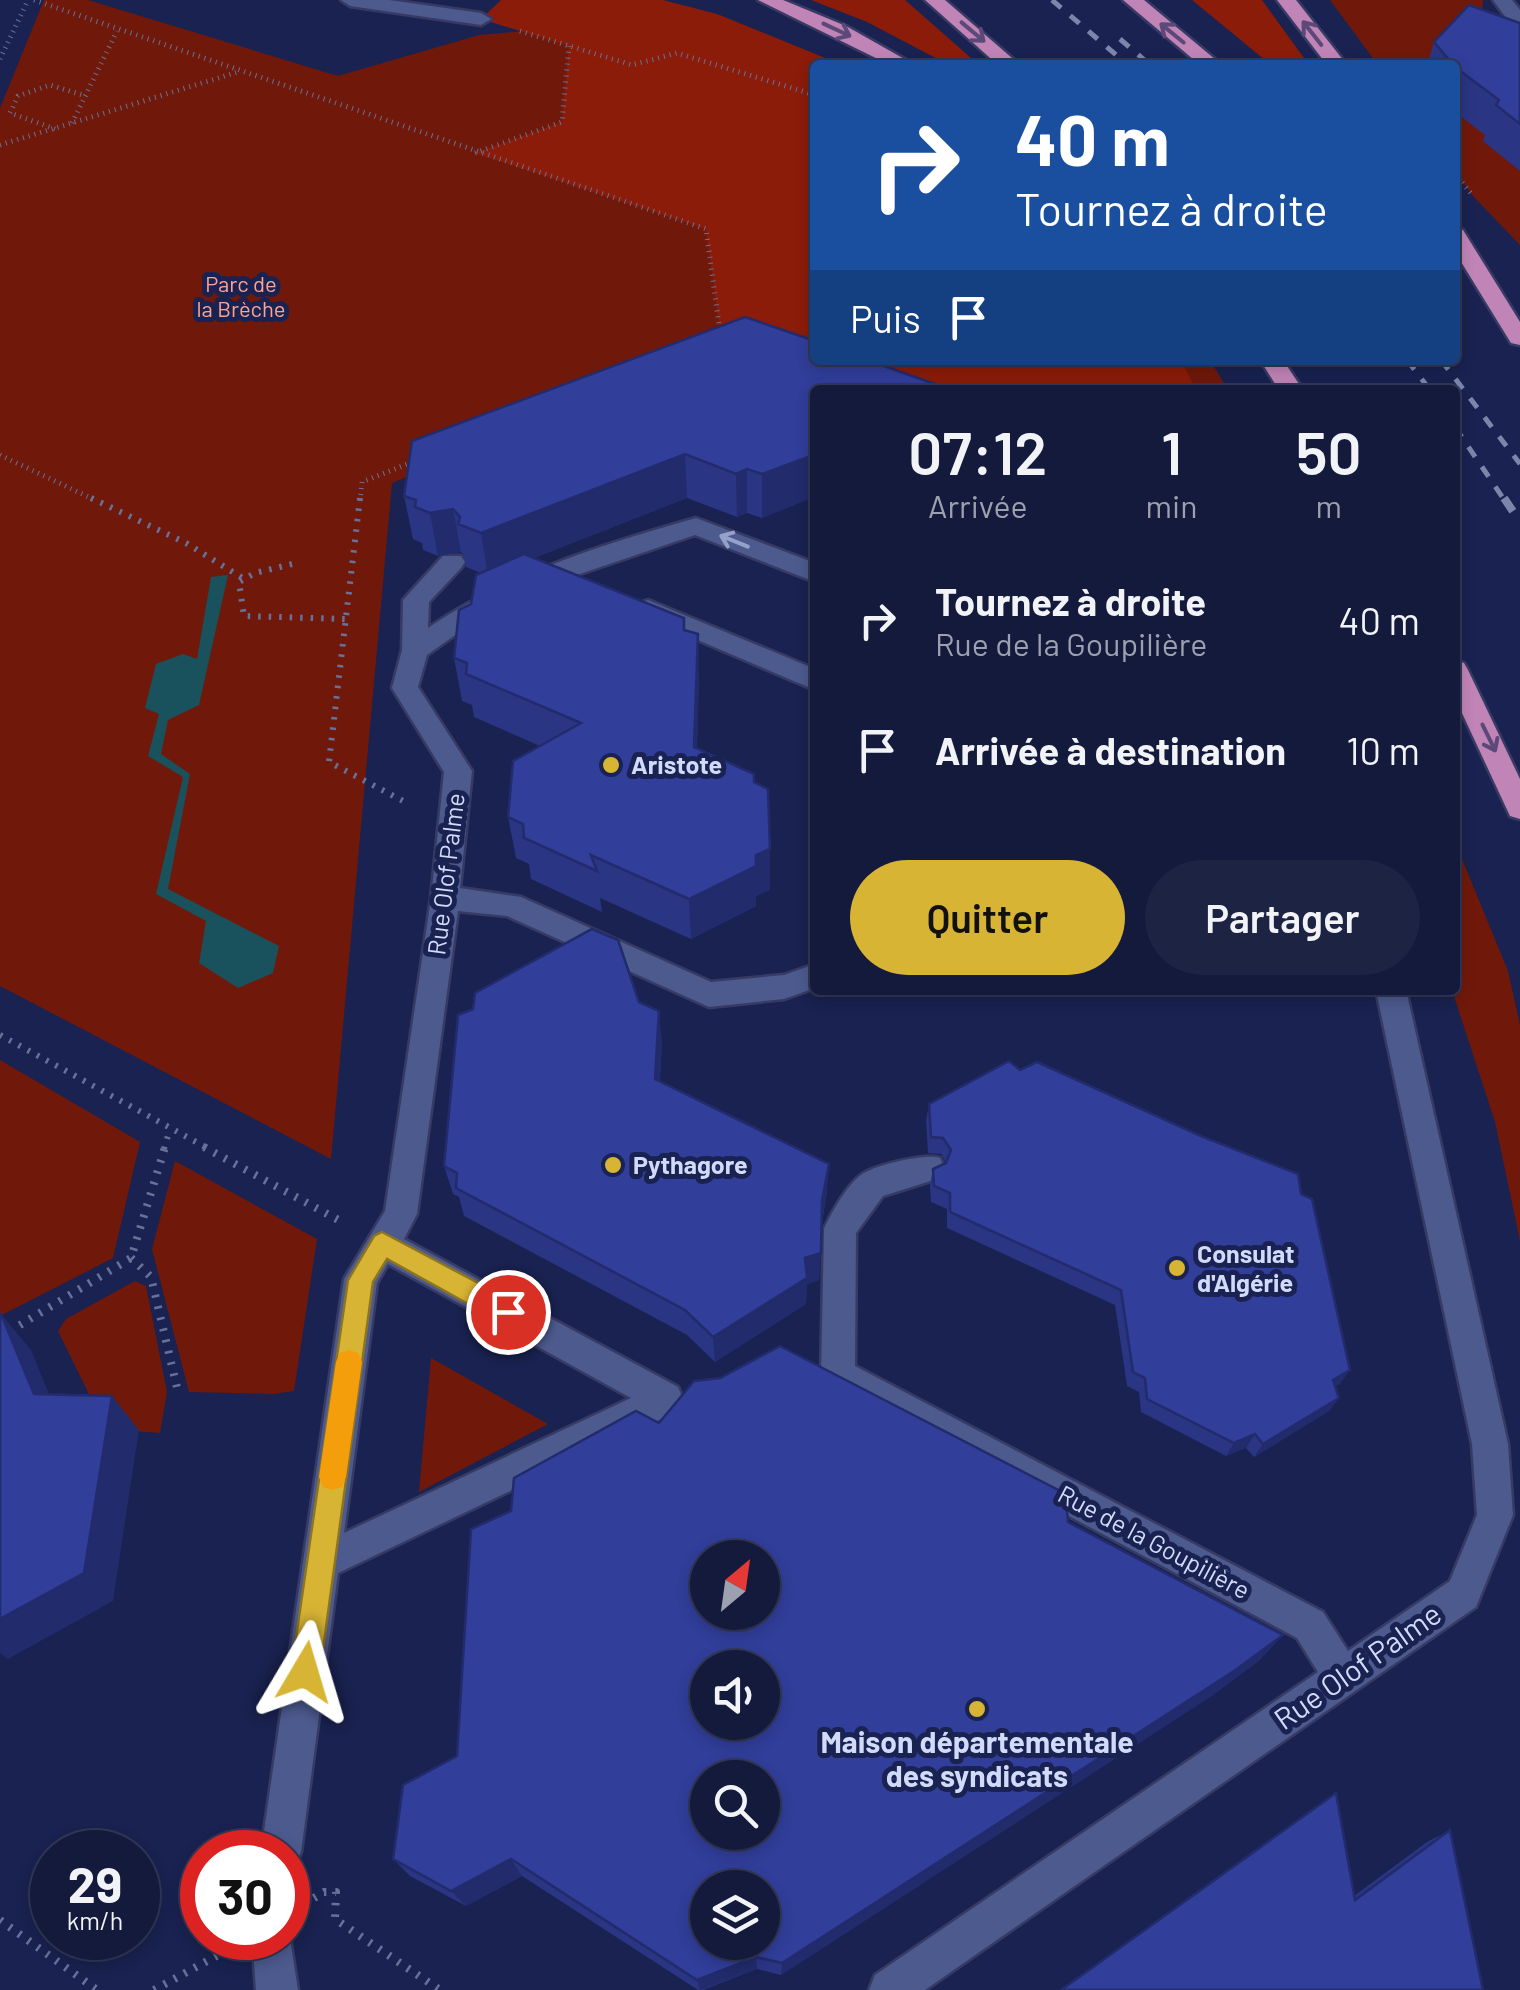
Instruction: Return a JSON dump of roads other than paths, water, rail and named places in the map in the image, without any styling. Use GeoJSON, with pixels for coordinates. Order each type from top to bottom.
{"type":"FeatureCollection","features":[{"type":"Feature","properties":{"kind":"highway"},"geometry":{"type":"LineString","coordinates":[[766,0],[839,30],[896,60]]}},
{"type":"Feature","properties":{"kind":"highway"},"geometry":{"type":"LineString","coordinates":[[934,0],[1004,60]]}},
{"type":"Feature","properties":{"kind":"highway"},"geometry":{"type":"LineString","coordinates":[[1132,0],[1206,60]]}},
{"type":"Feature","properties":{"kind":"highway"},"geometry":{"type":"LineString","coordinates":[[1286,0],[1333,60]]}},
{"type":"Feature","properties":{"kind":"highway"},"geometry":{"type":"LineString","coordinates":[[1460,243],[1519,339]]}},
{"type":"Feature","properties":{"kind":"highway"},"geometry":{"type":"LineString","coordinates":[[1460,283],[1519,339]]}},
{"type":"Feature","properties":{"kind":"highway"},"geometry":{"type":"LineString","coordinates":[[1460,681],[1520,808]]}},
{"type":"Feature","properties":{"kind":"street"},"geometry":{"type":"LineString","coordinates":[[350,0],[481,19]]}},
{"type":"Feature","properties":{"kind":"street"},"geometry":{"type":"LineString","coordinates":[[1502,0],[1520,22]]}},
{"type":"Feature","properties":{"kind":"street"},"geometry":{"type":"LineString","coordinates":[[415,650],[480,605],[559,572],[696,526],[810,571]]}},
{"type":"Feature","properties":{"kind":"street","name":"Rue Olof Palme"},"geometry":{"type":"LineString","coordinates":[[382,1244],[401,1214],[445,898],[458,771],[405,688],[415,650],[416,600],[452,562]]}},
{"type":"Feature","properties":{"kind":"street"},"geometry":{"type":"LineString","coordinates":[[559,572],[594,586]]}},
{"type":"Feature","properties":{"kind":"street"},"geometry":{"type":"LineString","coordinates":[[628,600],[810,678]]}},
{"type":"Feature","properties":{"kind":"street"},"geometry":{"type":"LineString","coordinates":[[445,898],[511,906],[709,995],[784,988],[810,978]]}},
{"type":"Feature","properties":{"kind":"street","name":"Rue Olof Palme"},"geometry":{"type":"LineString","coordinates":[[890,1990],[1463,1594],[1495,1516],[1490,1444],[1392,995]]}},
{"type":"Feature","properties":{"kind":"street","name":"Rue de la Goupilière"},"geometry":{"type":"LineString","coordinates":[[929,1168],[872,1185],[840,1229],[838,1375],[1310,1625],[1343,1676]]}},
{"type":"Feature","properties":{"kind":"street"},"geometry":{"type":"LineString","coordinates":[[284,1830],[320,1563],[361,1280],[382,1244],[680,1398],[320,1563]]}},
{"type":"Feature","properties":{"kind":"street"},"geometry":{"type":"LineString","coordinates":[[264,1960],[277,1990]]}},
{"type":"Feature","properties":{"kind":"railway"},"geometry":{"type":"LineString","coordinates":[[1052,0],[1122,60]]}},
{"type":"Feature","properties":{"kind":"railway"},"geometry":{"type":"LineString","coordinates":[[1120,39],[1144,60]]}},
{"type":"Feature","properties":{"kind":"railway"},"geometry":{"type":"LineString","coordinates":[[1411,365],[1426,385]]}},
{"type":"Feature","properties":{"kind":"railway"},"geometry":{"type":"LineString","coordinates":[[1445,365],[1460,385]]}},
{"type":"Feature","properties":{"kind":"railway"},"geometry":{"type":"LineString","coordinates":[[1460,385],[1520,464]]}},
{"type":"Feature","properties":{"kind":"railway"},"geometry":{"type":"LineString","coordinates":[[1460,434],[1505,501]]}},
{"type":"Feature","properties":{"kind":"railway"},"geometry":{"type":"LineString","coordinates":[[1504,498],[1520,522]]}},
{"type":"Feature","properties":{"kind":"place","name":"Aristote"},"geometry":{"type":"Point","coordinates":[611,765]}},
{"type":"Feature","properties":{"kind":"place","name":"Pythagore"},"geometry":{"type":"Point","coordinates":[613,1165]}},
{"type":"Feature","properties":{"kind":"place","name":"Consulat d'Algérie"},"geometry":{"type":"Point","coordinates":[1177,1268]}},
{"type":"Feature","properties":{"kind":"place","name":"Maison départementale des syndicats"},"geometry":{"type":"Point","coordinates":[977,1709]}},
{"type":"Feature","properties":{"kind":"park label","name":"Parc de la Brèche"},"geometry":{"type":"Point","coordinates":[241,296]}}]}
